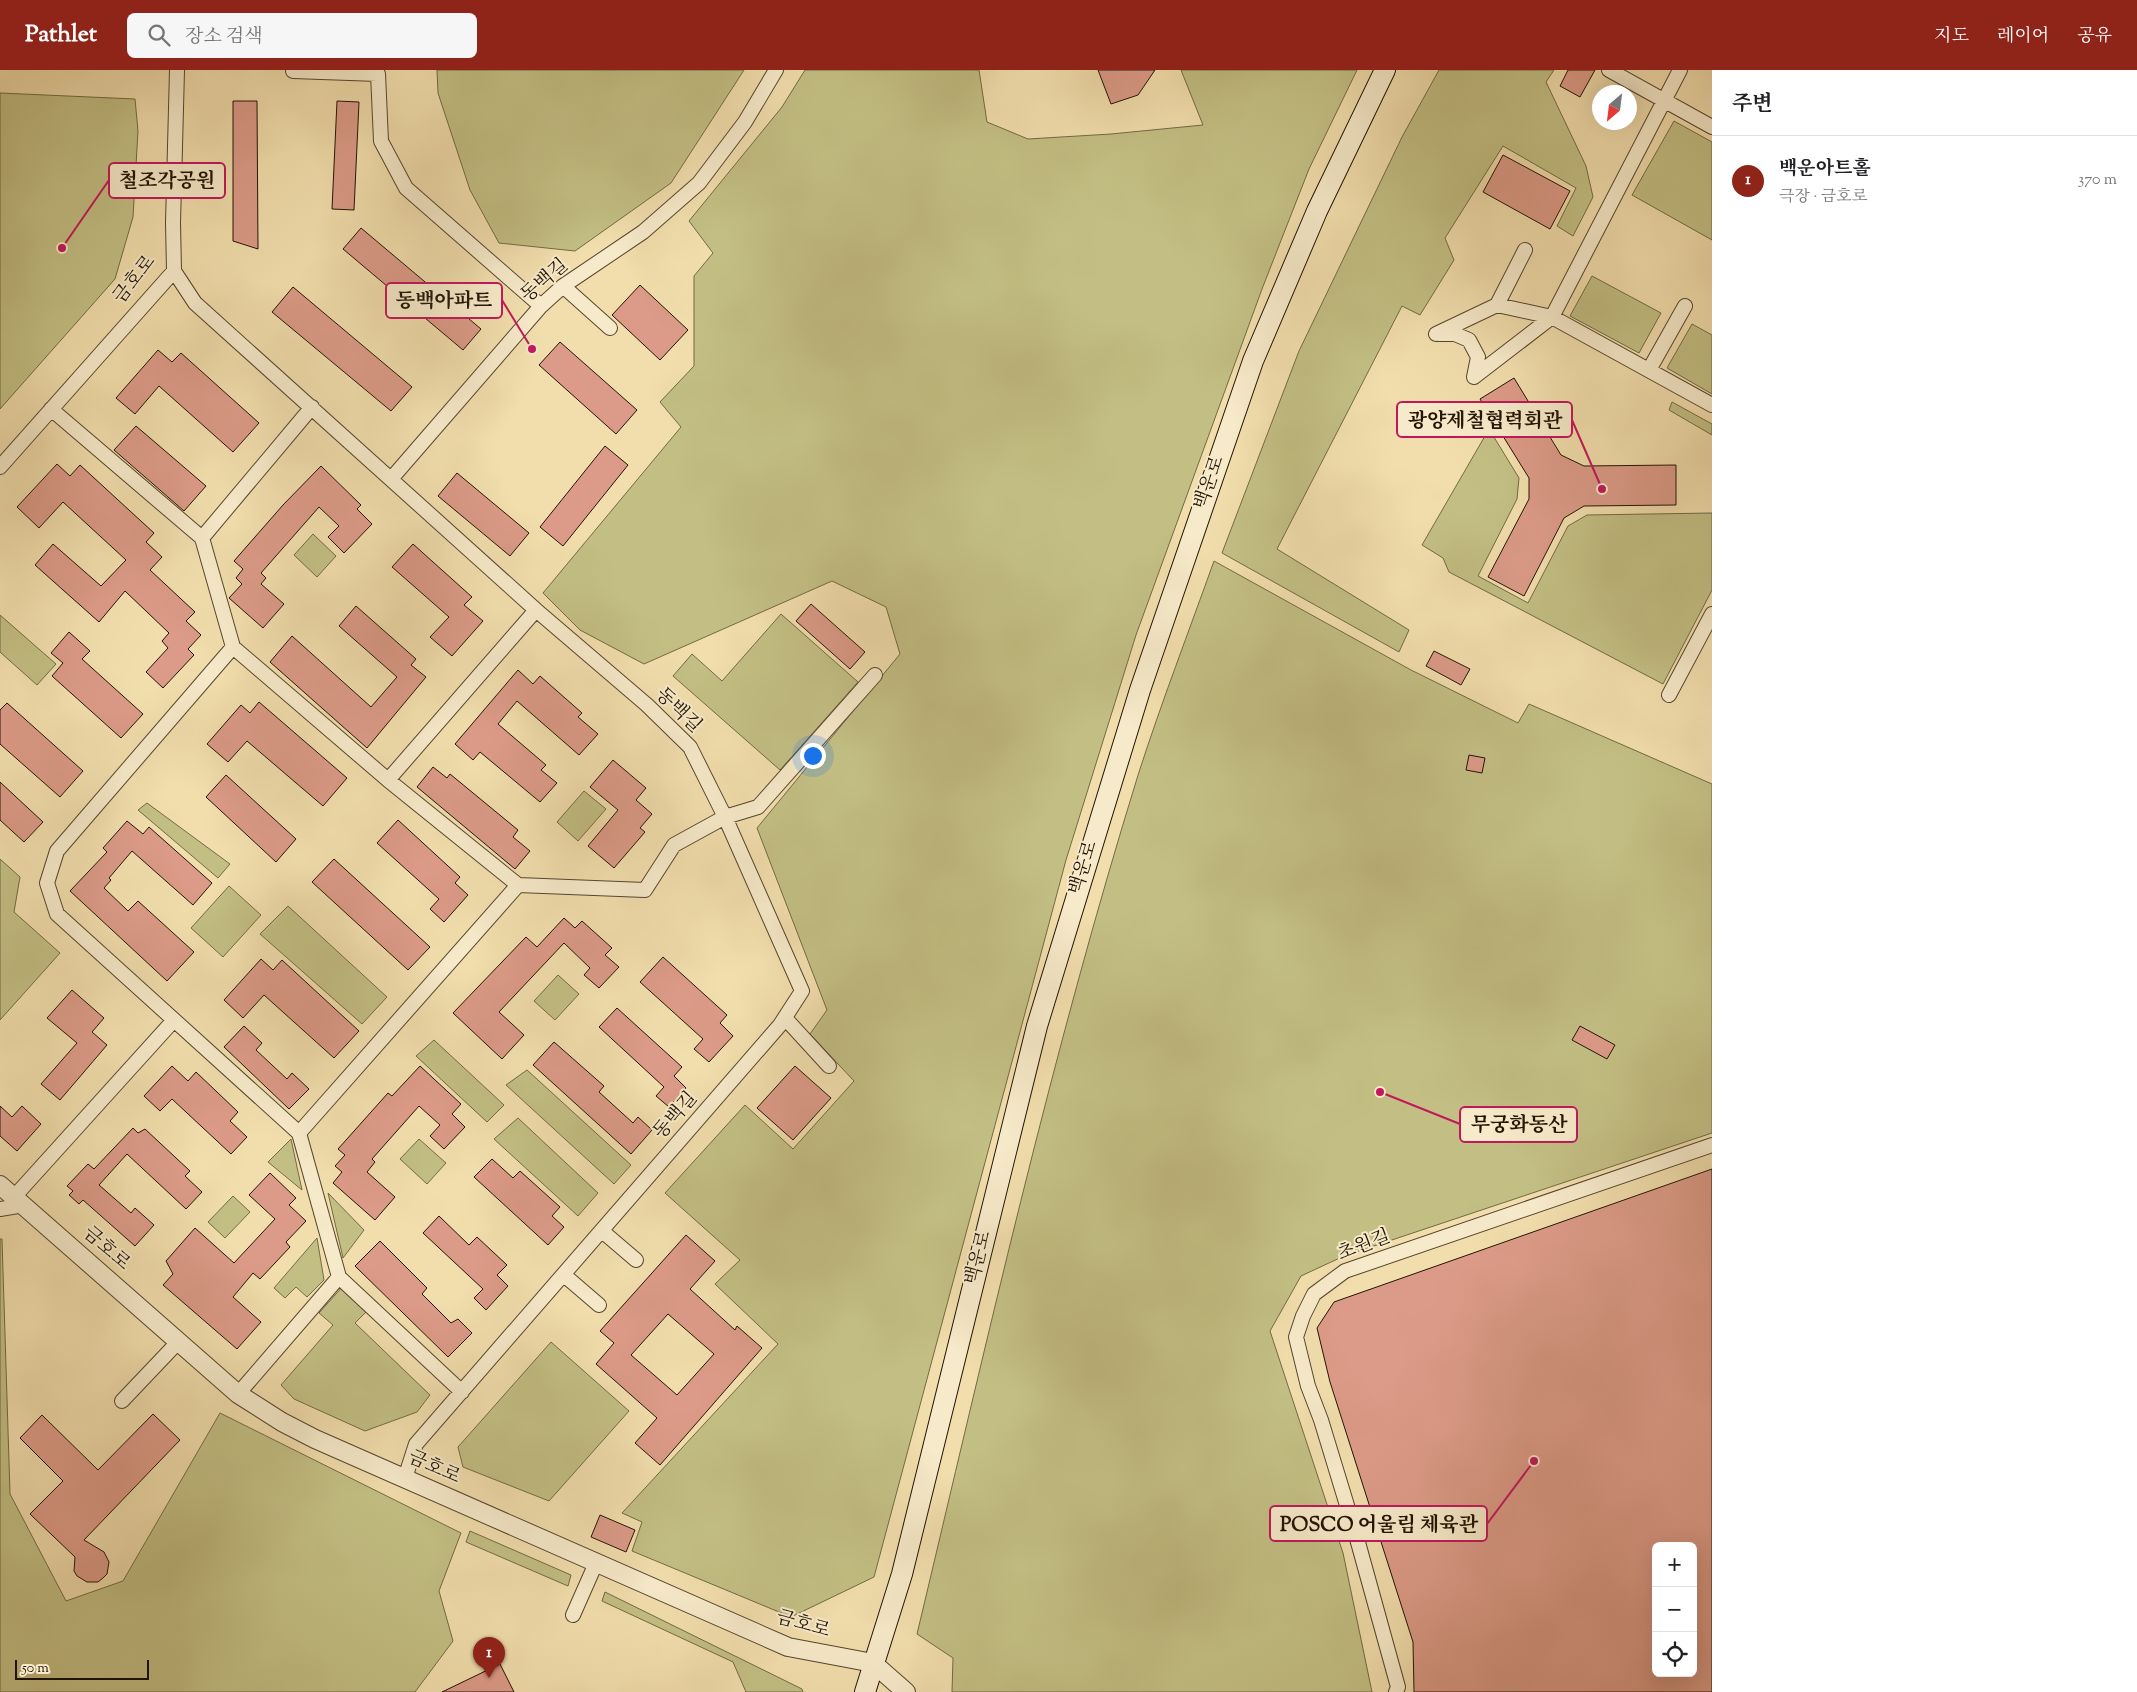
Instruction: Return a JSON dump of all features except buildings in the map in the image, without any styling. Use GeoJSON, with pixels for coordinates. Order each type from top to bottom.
{"type":"FeatureCollection","features":[{"type":"Feature","properties":{"kind":"main road","name":"백운로"},"geometry":{"type":"LineString","coordinates":[[865,1692],[904,1565],[1037,1026],[1140,690],[1253,361],[1317,211],[1385,70]]}},
{"type":"Feature","properties":{"kind":"street","name":"금호로"},"geometry":{"type":"LineString","coordinates":[[0,467],[174,271],[173,223],[177,70]]}},
{"type":"Feature","properties":{"kind":"street","name":"동백길"},"geometry":{"type":"LineString","coordinates":[[405,1478],[416,1444],[564,1275],[784,1018],[802,991],[725,817],[690,747],[647,705],[536,610],[391,479],[541,306],[563,286],[642,232],[698,183],[745,122],[776,70]]}},
{"type":"Feature","properties":{"kind":"street"},"geometry":{"type":"LineString","coordinates":[[1609,70],[1712,127]]}},
{"type":"Feature","properties":{"kind":"street"},"geometry":{"type":"LineString","coordinates":[[1526,250],[1497,305],[1436,334],[1455,334],[1469,340],[1478,357],[1474,378],[1552,317],[1680,70]]}},
{"type":"Feature","properties":{"kind":"street"},"geometry":{"type":"LineString","coordinates":[[293,71],[378,72],[381,142],[406,188],[541,306]]}},
{"type":"Feature","properties":{"kind":"street"},"geometry":{"type":"LineString","coordinates":[[174,271],[195,303],[391,479]]}},
{"type":"Feature","properties":{"kind":"street"},"geometry":{"type":"LineString","coordinates":[[563,286],[610,328]]}},
{"type":"Feature","properties":{"kind":"street"},"geometry":{"type":"LineString","coordinates":[[1497,305],[1552,317],[1712,405]]}},
{"type":"Feature","properties":{"kind":"street"},"geometry":{"type":"LineString","coordinates":[[1649,370],[1685,306]]}},
{"type":"Feature","properties":{"kind":"street"},"geometry":{"type":"LineString","coordinates":[[202,538],[312,407]]}},
{"type":"Feature","properties":{"kind":"street"},"geometry":{"type":"LineString","coordinates":[[51,409],[202,538],[233,647],[388,780],[518,885],[645,890],[674,845],[725,817],[758,807],[875,674]]}},
{"type":"Feature","properties":{"kind":"street"},"geometry":{"type":"LineString","coordinates":[[388,780],[536,610]]}},
{"type":"Feature","properties":{"kind":"street"},"geometry":{"type":"LineString","coordinates":[[1669,695],[1712,614]]}},
{"type":"Feature","properties":{"kind":"street"},"geometry":{"type":"LineString","coordinates":[[233,647],[57,851],[47,883],[57,914],[299,1133],[340,1276],[462,1392]]}},
{"type":"Feature","properties":{"kind":"street"},"geometry":{"type":"LineString","coordinates":[[299,1133],[518,885]]}},
{"type":"Feature","properties":{"kind":"street"},"geometry":{"type":"LineString","coordinates":[[784,1018],[829,1066]]}},
{"type":"Feature","properties":{"kind":"street"},"geometry":{"type":"LineString","coordinates":[[0,1209],[19,1201],[174,1020]]}},
{"type":"Feature","properties":{"kind":"street","name":"초원길"},"geometry":{"type":"LineString","coordinates":[[1396,1692],[1398,1686],[1356,1535],[1321,1420],[1308,1386],[1296,1337],[1303,1316],[1314,1294],[1345,1270],[1712,1145]]}},
{"type":"Feature","properties":{"kind":"street","name":"금호로"},"geometry":{"type":"LineString","coordinates":[[0,1185],[238,1394],[282,1422],[315,1439],[788,1647],[873,1663]]}},
{"type":"Feature","properties":{"kind":"street"},"geometry":{"type":"LineString","coordinates":[[602,1230],[636,1260]]}},
{"type":"Feature","properties":{"kind":"street"},"geometry":{"type":"LineString","coordinates":[[564,1275],[600,1305]]}},
{"type":"Feature","properties":{"kind":"street"},"geometry":{"type":"LineString","coordinates":[[238,1394],[340,1276]]}},
{"type":"Feature","properties":{"kind":"street"},"geometry":{"type":"LineString","coordinates":[[122,1401],[179,1341]]}},
{"type":"Feature","properties":{"kind":"street"},"geometry":{"type":"LineString","coordinates":[[573,1615],[596,1562]]}},
{"type":"Feature","properties":{"kind":"street"},"geometry":{"type":"LineString","coordinates":[[873,1663],[906,1692]]}},
{"type":"Feature","properties":{"kind":"shaded area"},"geometry":{"type":"Polygon","coordinates":[[[437,70],[744,70],[671,183],[575,251],[499,243],[470,190],[438,93],[437,70]]]}},
{"type":"Feature","properties":{"kind":"shaded area"},"geometry":{"type":"Polygon","coordinates":[[[805,70],[979,70],[987,122],[1028,139],[1111,134],[1203,125],[1181,70],[1357,70],[1309,169],[1262,289],[1136,635],[1066,860],[874,1577],[791,1617],[632,1551],[642,1522],[622,1513],[778,1344],[715,1284],[740,1260],[665,1193],[745,1105],[793,1149],[854,1081],[810,1034],[827,1010],[757,828],[900,654],[886,607],[832,581],[644,664],[580,630],[543,593],[681,427],[660,402],[694,366],[694,276],[713,253],[689,221],[782,107],[805,70]]]}},
{"type":"Feature","properties":{"kind":"shaded area"},"geometry":{"type":"Polygon","coordinates":[[[1439,70],[1554,70],[1546,82],[1586,166],[1593,197],[1573,236],[1557,226],[1576,188],[1503,146],[1445,238],[1454,260],[1420,315],[1402,306],[1277,549],[1409,630],[1399,652],[1222,553],[1299,351],[1402,137],[1439,70]]]}},
{"type":"Feature","properties":{"kind":"shaded area"},"geometry":{"type":"Polygon","coordinates":[[[0,93],[135,99],[138,131],[133,217],[115,279],[0,409],[0,93]]]}},
{"type":"Feature","properties":{"kind":"shaded area"},"geometry":{"type":"Polygon","coordinates":[[[1674,121],[1712,142],[1712,240],[1632,195],[1674,121]]]}},
{"type":"Feature","properties":{"kind":"shaded area"},"geometry":{"type":"Polygon","coordinates":[[[1592,276],[1661,313],[1639,353],[1570,316],[1592,276]]]}},
{"type":"Feature","properties":{"kind":"shaded area"},"geometry":{"type":"Polygon","coordinates":[[[1692,324],[1712,335],[1712,394],[1667,368],[1692,324]]]}},
{"type":"Feature","properties":{"kind":"shaded area"},"geometry":{"type":"Polygon","coordinates":[[[1672,402],[1712,424],[1712,435],[1669,410],[1672,402]]]}},
{"type":"Feature","properties":{"kind":"shaded area"},"geometry":{"type":"Polygon","coordinates":[[[1489,429],[1519,478],[1517,499],[1478,576],[1528,603],[1568,526],[1587,515],[1712,513],[1712,590],[1663,684],[1449,572],[1443,558],[1422,545],[1489,429]]]}},
{"type":"Feature","properties":{"kind":"shaded area"},"geometry":{"type":"Polygon","coordinates":[[[313,534],[336,556],[317,577],[294,555],[313,534]]]}},
{"type":"Feature","properties":{"kind":"shaded area"},"geometry":{"type":"Polygon","coordinates":[[[1214,561],[1411,670],[1518,723],[1529,704],[1712,784],[1712,1133],[1344,1256],[1301,1276],[1270,1331],[1343,1553],[1372,1692],[952,1692],[953,1658],[917,1634],[994,1309],[1077,985],[1139,772],[1214,561]]]}},
{"type":"Feature","properties":{"kind":"shaded area"},"geometry":{"type":"Polygon","coordinates":[[[781,614],[858,682],[780,770],[673,676],[692,654],[722,681],[781,614]]]}},
{"type":"Feature","properties":{"kind":"shaded area"},"geometry":{"type":"Polygon","coordinates":[[[0,615],[56,664],[37,685],[0,652],[0,615]]]}},
{"type":"Feature","properties":{"kind":"shaded area"},"geometry":{"type":"Polygon","coordinates":[[[584,791],[606,809],[578,841],[557,822],[584,791]]]}},
{"type":"Feature","properties":{"kind":"shaded area"},"geometry":{"type":"Polygon","coordinates":[[[147,803],[230,864],[218,878],[138,810],[147,803]]]}},
{"type":"Feature","properties":{"kind":"shaded area"},"geometry":{"type":"Polygon","coordinates":[[[0,859],[20,877],[14,912],[60,953],[0,1020],[0,859]]]}},
{"type":"Feature","properties":{"kind":"shaded area"},"geometry":{"type":"Polygon","coordinates":[[[229,886],[261,915],[223,957],[191,928],[229,886]]]}},
{"type":"Feature","properties":{"kind":"shaded area"},"geometry":{"type":"Polygon","coordinates":[[[288,906],[387,997],[362,1024],[260,934],[288,906]]]}},
{"type":"Feature","properties":{"kind":"shaded area"},"geometry":{"type":"Polygon","coordinates":[[[558,975],[579,994],[555,1020],[534,1001],[558,975]]]}},
{"type":"Feature","properties":{"kind":"shaded area"},"geometry":{"type":"Polygon","coordinates":[[[434,1040],[504,1105],[487,1122],[416,1056],[434,1040]]]}},
{"type":"Feature","properties":{"kind":"shaded area"},"geometry":{"type":"Polygon","coordinates":[[[527,1070],[631,1165],[614,1184],[506,1085],[527,1070]]]}},
{"type":"Feature","properties":{"kind":"shaded area"},"geometry":{"type":"Polygon","coordinates":[[[518,1118],[598,1193],[578,1216],[494,1139],[518,1118]]]}},
{"type":"Feature","properties":{"kind":"shaded area"},"geometry":{"type":"Polygon","coordinates":[[[291,1139],[302,1190],[268,1162],[291,1139]]]}},
{"type":"Feature","properties":{"kind":"shaded area"},"geometry":{"type":"Polygon","coordinates":[[[419,1139],[446,1163],[427,1184],[400,1159],[419,1139]]]}},
{"type":"Feature","properties":{"kind":"shaded area"},"geometry":{"type":"Polygon","coordinates":[[[328,1193],[364,1230],[343,1258],[328,1193]]]}},
{"type":"Feature","properties":{"kind":"shaded area"},"geometry":{"type":"Polygon","coordinates":[[[233,1196],[250,1212],[225,1238],[208,1222],[233,1196]]]}},
{"type":"Feature","properties":{"kind":"shaded area"},"geometry":{"type":"Polygon","coordinates":[[[317,1238],[324,1280],[307,1297],[296,1287],[285,1298],[274,1288],[317,1238]]]}},
{"type":"Feature","properties":{"kind":"shaded area"},"geometry":{"type":"Polygon","coordinates":[[[0,1239],[2,1239],[10,1494],[66,1601],[123,1581],[220,1413],[461,1533],[439,1591],[453,1641],[415,1692],[0,1692],[0,1239]]]}},
{"type":"Feature","properties":{"kind":"shaded area"},"geometry":{"type":"Polygon","coordinates":[[[344,1285],[369,1309],[355,1323],[430,1395],[417,1412],[365,1431],[294,1399],[281,1385],[333,1325],[319,1313],[344,1285]]]}},
{"type":"Feature","properties":{"kind":"shaded area"},"geometry":{"type":"Polygon","coordinates":[[[551,1342],[629,1411],[549,1501],[463,1467],[458,1447],[551,1342]]]}},
{"type":"Feature","properties":{"kind":"shaded area"},"geometry":{"type":"Polygon","coordinates":[[[470,1531],[571,1575],[568,1586],[466,1542],[470,1531]]]}},
{"type":"Feature","properties":{"kind":"shaded area"},"geometry":{"type":"Polygon","coordinates":[[[605,1592],[802,1689],[803,1692],[746,1692],[733,1662],[602,1601],[605,1592]]]}},
{"type":"Feature","properties":{"kind":"place","name":"철조각공원"},"geometry":{"type":"Point","coordinates":[62,248]}},
{"type":"Feature","properties":{"kind":"place","name":"동백아파트"},"geometry":{"type":"Point","coordinates":[532,349]}},
{"type":"Feature","properties":{"kind":"place","name":"광양제철협력회관"},"geometry":{"type":"Point","coordinates":[1602,489]}},
{"type":"Feature","properties":{"kind":"place","name":"무궁화동산"},"geometry":{"type":"Point","coordinates":[1380,1092]}},
{"type":"Feature","properties":{"kind":"place","name":"POSCO 어울림 체육관"},"geometry":{"type":"Point","coordinates":[1534,1461]}},
{"type":"Feature","properties":{"kind":"place","name":"백운아트홀"},"geometry":{"type":"Point","coordinates":[489,1678]}}]}
